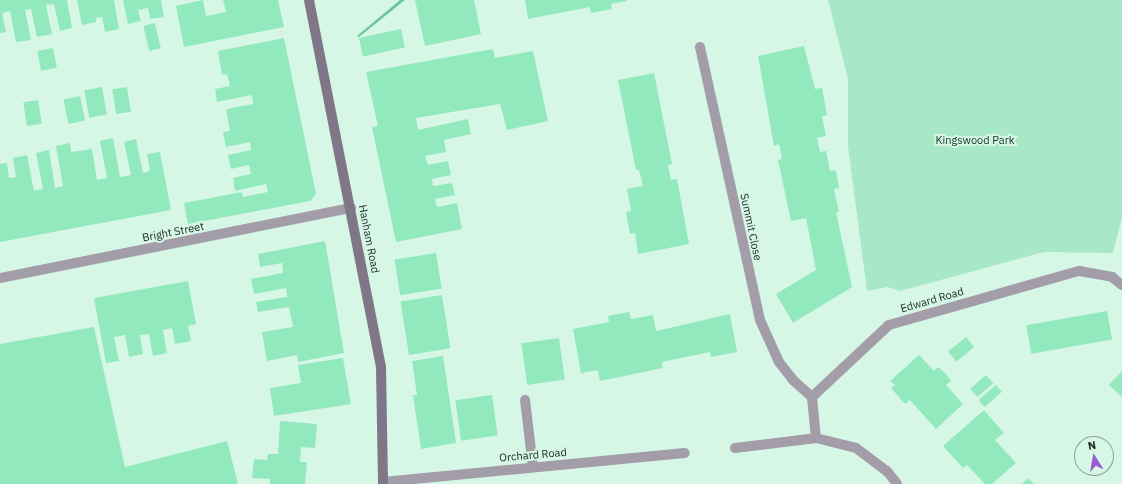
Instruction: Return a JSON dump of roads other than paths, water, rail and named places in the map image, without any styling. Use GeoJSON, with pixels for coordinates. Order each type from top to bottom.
{"type":"FeatureCollection","features":[{"type":"Feature","properties":{"kind":"main road","name":"Hanham Road"},"geometry":{"type":"LineString","coordinates":[[309,0],[381,367],[383,483]]}},
{"type":"Feature","properties":{"kind":"street","name":"Summit Close"},"geometry":{"type":"LineString","coordinates":[[700,47],[760,320],[779,362],[793,380],[812,397]]}},
{"type":"Feature","properties":{"kind":"street","name":"Bright Street"},"geometry":{"type":"LineString","coordinates":[[0,278],[351,208]]}},
{"type":"Feature","properties":{"kind":"street","name":"Edward Road"},"geometry":{"type":"LineString","coordinates":[[812,397],[889,325],[1079,271],[1112,277],[1122,285]]}},
{"type":"Feature","properties":{"kind":"street"},"geometry":{"type":"LineString","coordinates":[[812,397],[816,438]]}},
{"type":"Feature","properties":{"kind":"street"},"geometry":{"type":"LineString","coordinates":[[525,400],[534,467]]}},
{"type":"Feature","properties":{"kind":"street"},"geometry":{"type":"LineString","coordinates":[[735,448],[816,438],[856,448],[887,471],[898,484]]}},
{"type":"Feature","properties":{"kind":"street","name":"Orchard Road"},"geometry":{"type":"LineString","coordinates":[[383,483],[685,453]]}},
{"type":"Feature","properties":{"kind":"park label","name":"Kingswood Park"},"geometry":{"type":"Point","coordinates":[975,140]}}]}
